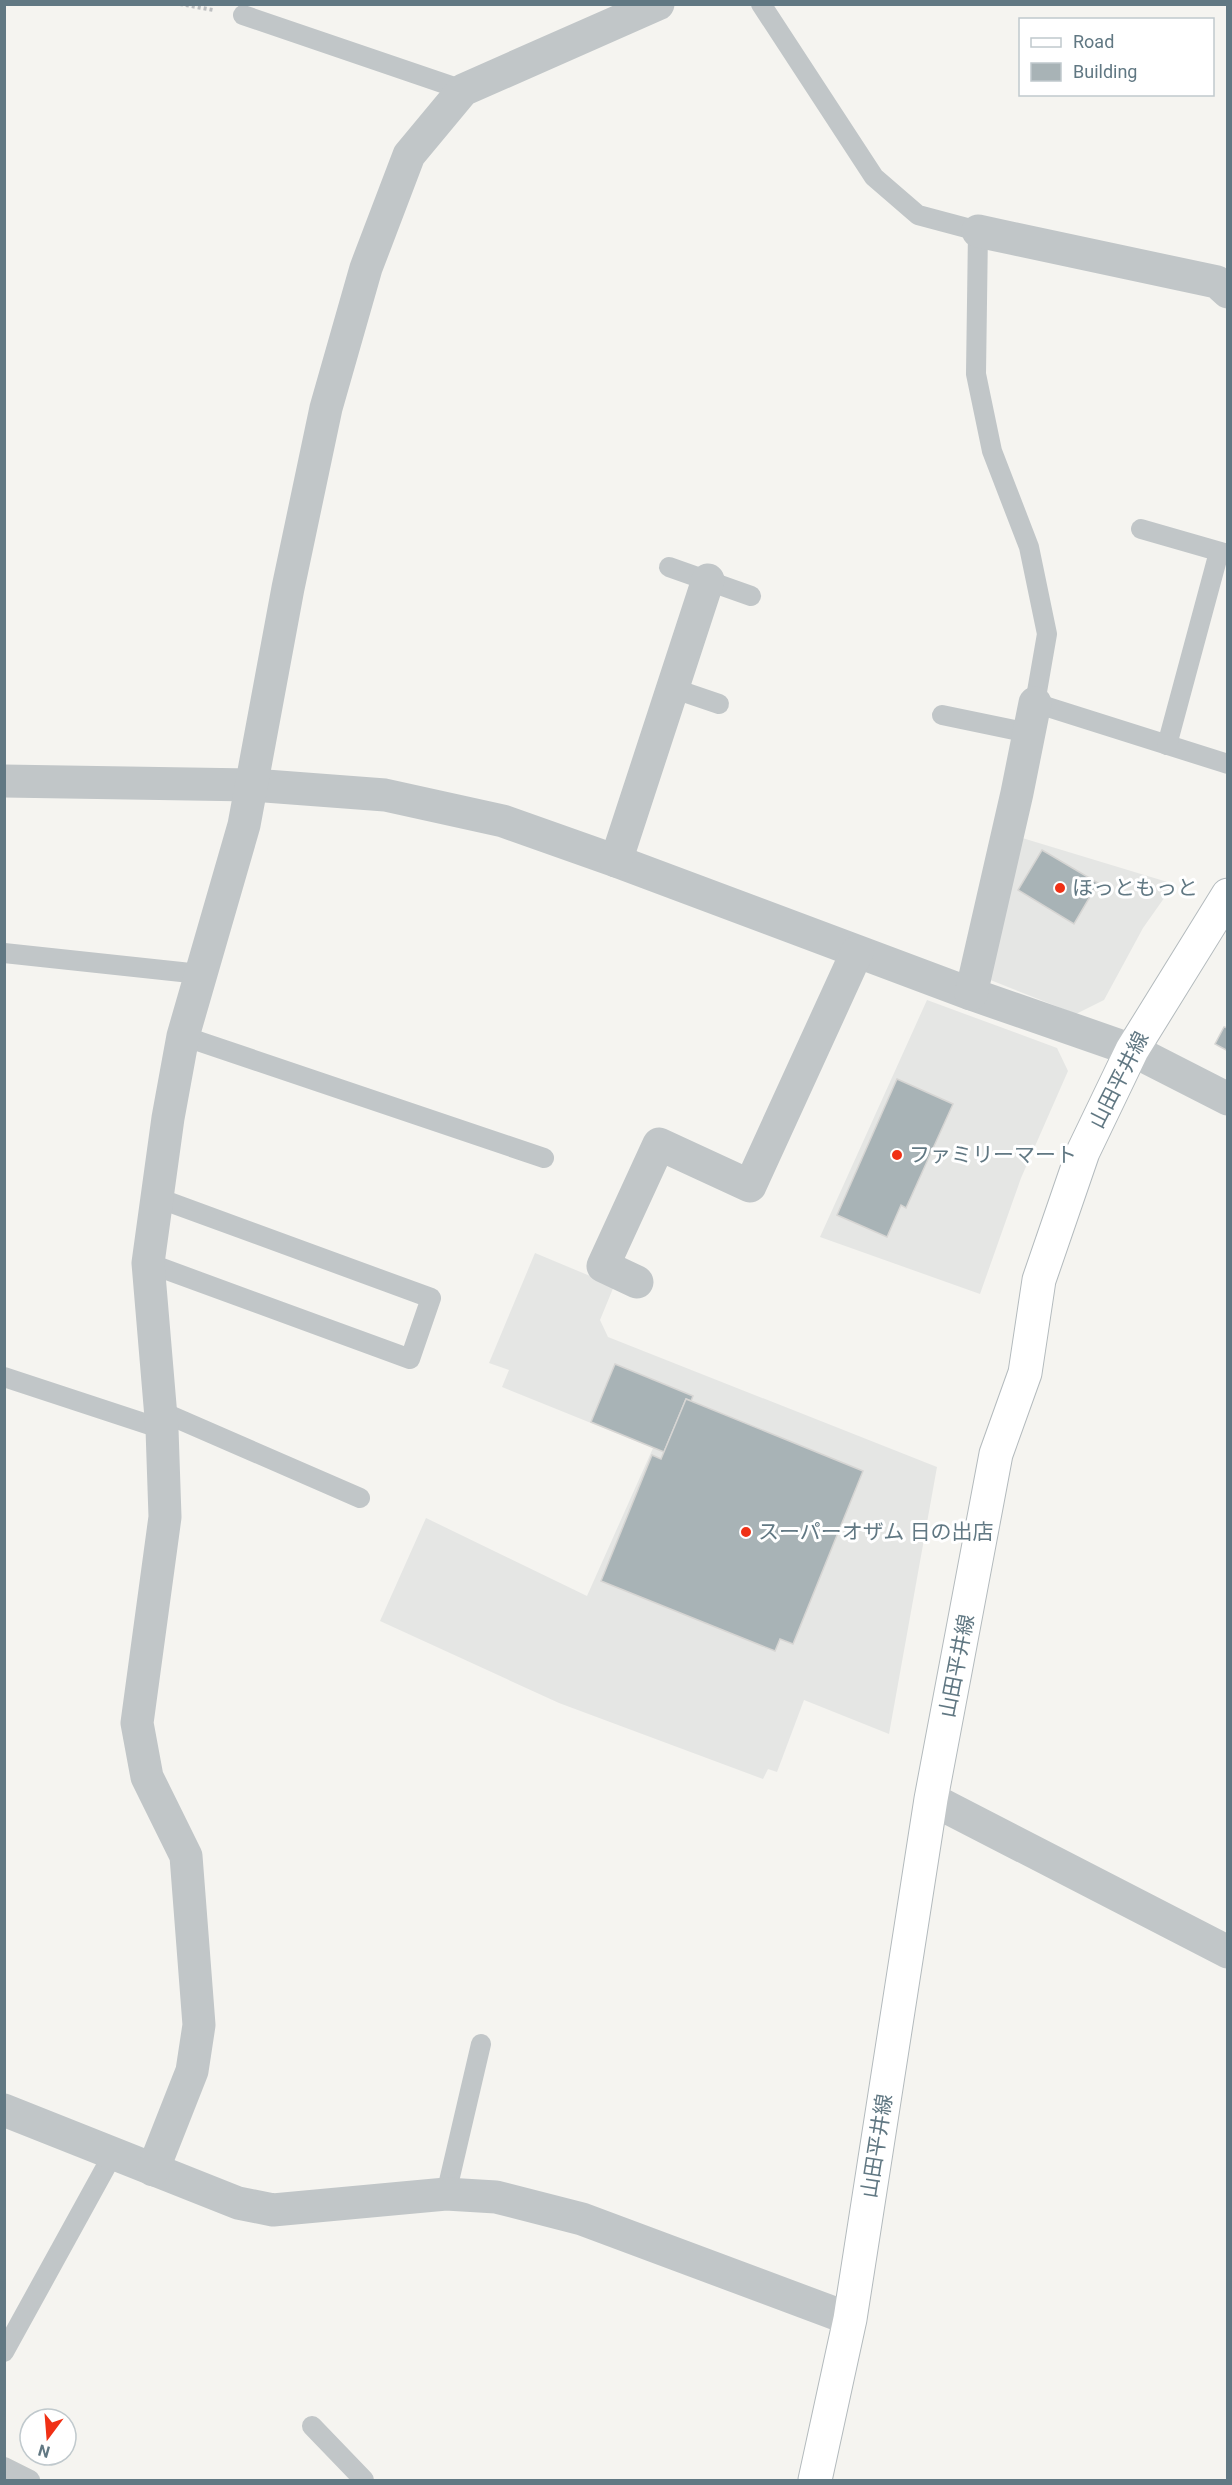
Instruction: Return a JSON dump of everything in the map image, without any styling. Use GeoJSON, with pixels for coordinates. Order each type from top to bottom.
{"type":"FeatureCollection","features":[{"type":"Feature","properties":{"kind":"main road","name":"山田平井線"},"geometry":{"type":"LineString","coordinates":[[815,2481],[850,2319],[931,1800],[996,1454],[1025,1373],[1039,1280],[1083,1152],[1132,1050],[1227,895]]}},
{"type":"Feature","properties":{"kind":"street"},"geometry":{"type":"LineString","coordinates":[[153,2170],[192,2071],[199,2025],[186,1856],[147,1777],[138,1723],[165,1517],[161,1420],[148,1263],[168,1118],[183,1036],[244,825],[288,588],[326,408],[366,268],[409,154],[463,90],[658,4]]}},
{"type":"Feature","properties":{"kind":"street"},"geometry":{"type":"LineString","coordinates":[[978,231],[1217,282],[1227,292]]}},
{"type":"Feature","properties":{"kind":"street"},"geometry":{"type":"LineString","coordinates":[[616,861],[708,580]]}},
{"type":"Feature","properties":{"kind":"street"},"geometry":{"type":"LineString","coordinates":[[970,994],[1017,793],[1032,718]]}},
{"type":"Feature","properties":{"kind":"street"},"geometry":{"type":"LineString","coordinates":[[4,781],[252,785],[385,795],[503,821],[970,994],[1132,1050],[1227,1099]]}},
{"type":"Feature","properties":{"kind":"street"},"geometry":{"type":"LineString","coordinates":[[637,1281],[603,1266],[659,1144],[750,1186],[857,952]]}},
{"type":"Feature","properties":{"kind":"street"},"geometry":{"type":"LineString","coordinates":[[931,1800],[1227,1952]]}},
{"type":"Feature","properties":{"kind":"street"},"geometry":{"type":"LineString","coordinates":[[4,2110],[238,2203],[273,2210],[446,2194],[496,2197],[582,2219],[850,2319]]}},
{"type":"Feature","properties":{"kind":"lane"},"geometry":{"type":"LineString","coordinates":[[761,4],[874,177],[918,215],[978,231],[976,374],[992,451],[1029,547],[1047,634],[1032,718]]}},
{"type":"Feature","properties":{"kind":"lane"},"geometry":{"type":"LineString","coordinates":[[243,15],[463,90]]}},
{"type":"Feature","properties":{"kind":"lane"},"geometry":{"type":"LineString","coordinates":[[1141,529],[1223,553],[1167,745]]}},
{"type":"Feature","properties":{"kind":"lane"},"geometry":{"type":"LineString","coordinates":[[669,567],[751,596]]}},
{"type":"Feature","properties":{"kind":"lane"},"geometry":{"type":"LineString","coordinates":[[672,688],[719,704]]}},
{"type":"Feature","properties":{"kind":"lane"},"geometry":{"type":"LineString","coordinates":[[942,715],[1032,718],[1167,745],[1227,764]]}},
{"type":"Feature","properties":{"kind":"lane"},"geometry":{"type":"LineString","coordinates":[[4,953],[200,974]]}},
{"type":"Feature","properties":{"kind":"lane"},"geometry":{"type":"LineString","coordinates":[[183,1036],[544,1158]]}},
{"type":"Feature","properties":{"kind":"lane"},"geometry":{"type":"LineString","coordinates":[[148,1263],[410,1359],[431,1298],[158,1198]]}},
{"type":"Feature","properties":{"kind":"lane"},"geometry":{"type":"LineString","coordinates":[[4,1377],[161,1420],[360,1498]]}},
{"type":"Feature","properties":{"kind":"lane"},"geometry":{"type":"LineString","coordinates":[[446,2194],[481,2043]]}},
{"type":"Feature","properties":{"kind":"lane"},"geometry":{"type":"LineString","coordinates":[[4,2352],[113,2154]]}},
{"type":"Feature","properties":{"kind":"lane"},"geometry":{"type":"LineString","coordinates":[[312,2426],[364,2481]]}},
{"type":"Feature","properties":{"kind":"lane"},"geometry":{"type":"LineString","coordinates":[[4,2467],[30,2481]]}},
{"type":"Feature","properties":{"kind":"shaded area"},"geometry":{"type":"Polygon","coordinates":[[[1019,837],[1174,884],[1143,928],[1104,1000],[1076,1014],[988,979],[1019,837]]]}},
{"type":"Feature","properties":{"kind":"shaded area"},"geometry":{"type":"Polygon","coordinates":[[[927,1000],[1057,1048],[1068,1071],[1021,1178],[980,1294],[820,1237],[927,1000]]]}},
{"type":"Feature","properties":{"kind":"shaded area"},"geometry":{"type":"Polygon","coordinates":[[[535,1253],[614,1286],[600,1320],[608,1337],[937,1467],[889,1734],[804,1700],[777,1772],[768,1769],[763,1779],[559,1703],[380,1621],[426,1518],[587,1596],[653,1448],[502,1387],[509,1370],[489,1363],[535,1253]]]}},
{"type":"Feature","properties":{"kind":"building"},"geometry":{"type":"Polygon","coordinates":[[[1042,850],[1098,883],[1074,924],[1018,890],[1042,850]]]}},
{"type":"Feature","properties":{"kind":"building"},"geometry":{"type":"Polygon","coordinates":[[[1224,1027],[1228,1028],[1228,1051],[1215,1044],[1224,1027]]]}},
{"type":"Feature","properties":{"kind":"building"},"geometry":{"type":"Polygon","coordinates":[[[897,1079],[953,1104],[906,1208],[901,1205],[887,1237],[837,1215],[897,1079]]]}},
{"type":"Feature","properties":{"kind":"building"},"geometry":{"type":"Polygon","coordinates":[[[615,1364],[693,1396],[691,1401],[686,1399],[664,1452],[591,1422],[615,1364]]]}},
{"type":"Feature","properties":{"kind":"building"},"geometry":{"type":"Polygon","coordinates":[[[686,1399],[863,1471],[793,1644],[780,1639],[775,1651],[601,1581],[652,1455],[661,1459],[686,1399]]]}},
{"type":"Feature","properties":{"kind":"place","name":"ほっともっと"},"geometry":{"type":"Point","coordinates":[1060,888]}},
{"type":"Feature","properties":{"kind":"place","name":"ファミリーマート"},"geometry":{"type":"Point","coordinates":[897,1155]}},
{"type":"Feature","properties":{"kind":"place","name":"スーパーオザム 日の出店"},"geometry":{"type":"Point","coordinates":[746,1532]}}]}
